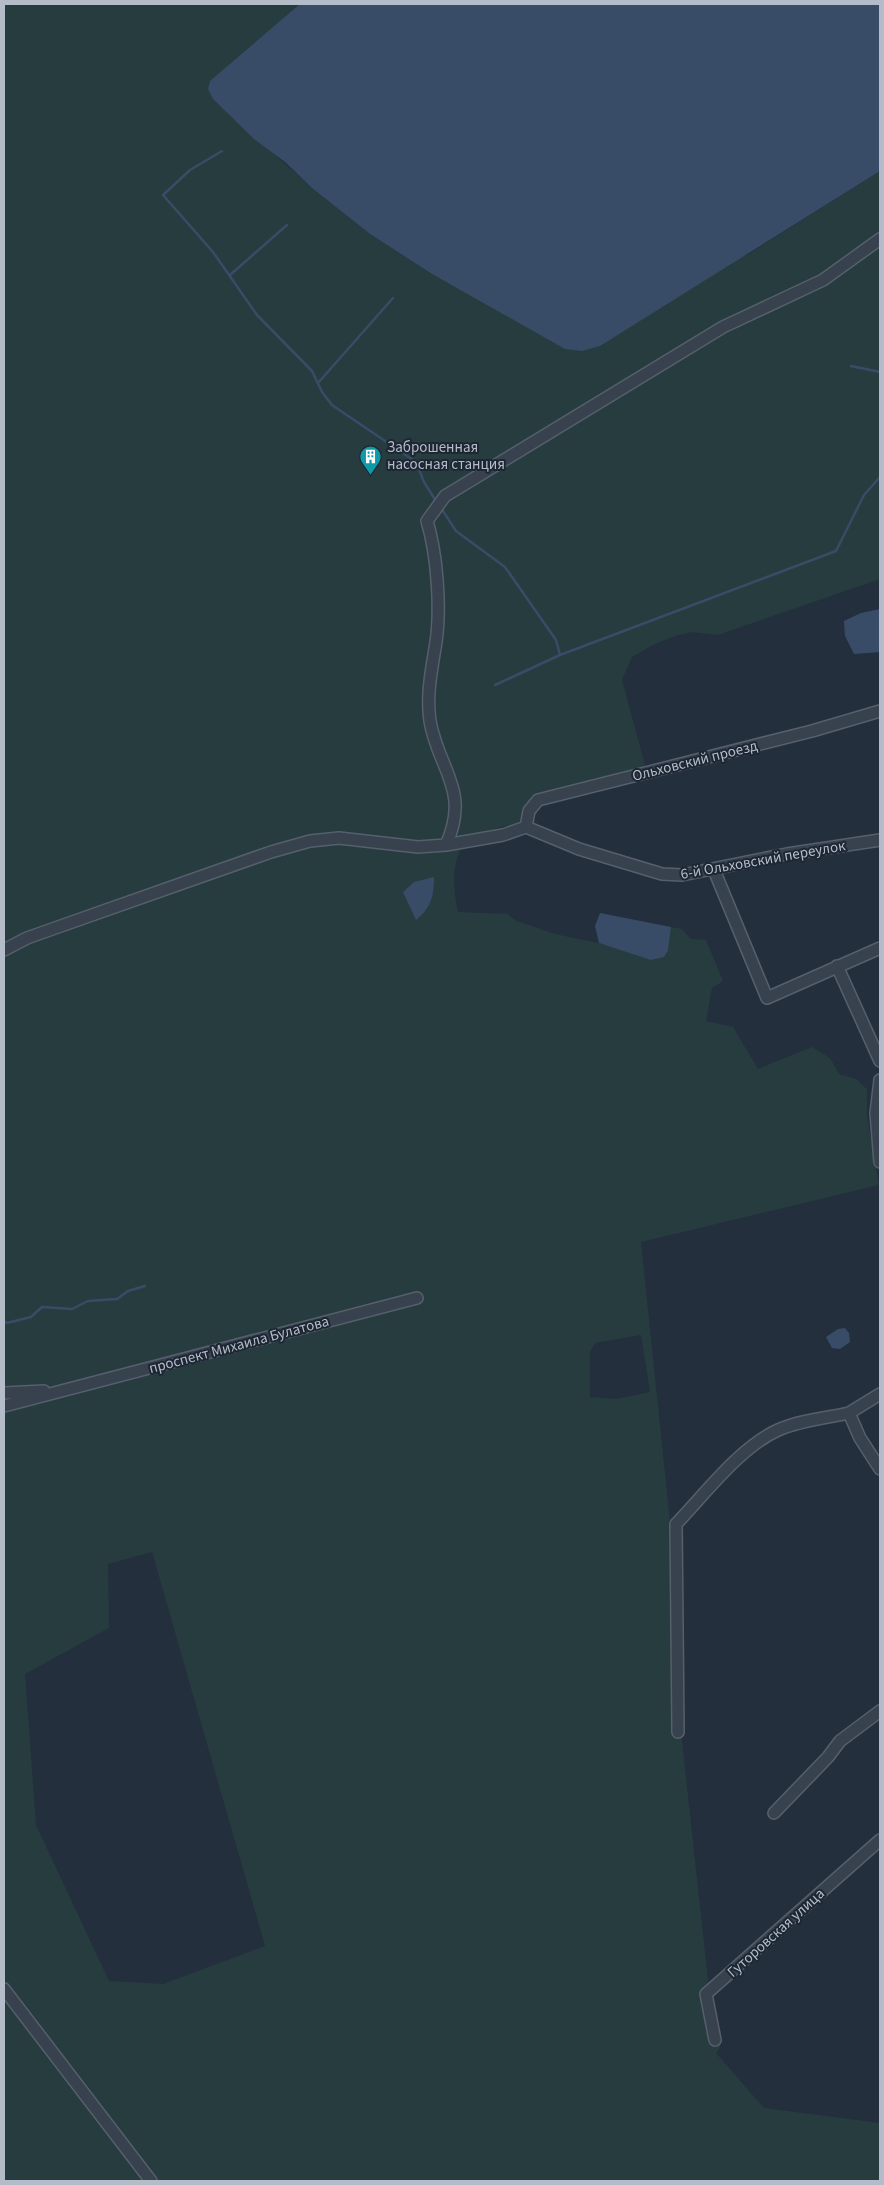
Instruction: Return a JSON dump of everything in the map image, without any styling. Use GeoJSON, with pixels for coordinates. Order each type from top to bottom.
{"type":"FeatureCollection","features":[{"type":"Feature","properties":{"kind":"street"},"geometry":{"type":"LineString","coordinates":[[446,844],[451,833],[455,790],[434,740],[428,706],[438,622],[432,535],[427,521],[445,496],[473,478],[723,328],[823,280],[880,239]]}},
{"type":"Feature","properties":{"kind":"street","name":"Ольховский проезд"},"geometry":{"type":"LineString","coordinates":[[526,827],[529,811],[538,800],[802,733],[880,711]]}},
{"type":"Feature","properties":{"kind":"street"},"geometry":{"type":"LineString","coordinates":[[4,950],[27,938],[58,927],[271,852],[310,842],[339,838],[418,847],[503,835],[526,827]]}},
{"type":"Feature","properties":{"kind":"street","name":"6-й Ольховский переулок"},"geometry":{"type":"LineString","coordinates":[[526,827],[579,849],[662,874],[682,876],[787,854],[880,840]]}},
{"type":"Feature","properties":{"kind":"street"},"geometry":{"type":"LineString","coordinates":[[714,870],[767,998],[880,948]]}},
{"type":"Feature","properties":{"kind":"street"},"geometry":{"type":"LineString","coordinates":[[837,966],[880,1061]]}},
{"type":"Feature","properties":{"kind":"street"},"geometry":{"type":"LineString","coordinates":[[880,1080],[876,1113],[880,1162]]}},
{"type":"Feature","properties":{"kind":"street","name":"проспект Михаила Булатова"},"geometry":{"type":"LineString","coordinates":[[4,1406],[417,1298]]}},
{"type":"Feature","properties":{"kind":"street","name":"проспект Михаила Булатова"},"geometry":{"type":"LineString","coordinates":[[4,1394],[13,1391],[61,1391]]}},
{"type":"Feature","properties":{"kind":"street"},"geometry":{"type":"LineString","coordinates":[[678,1732],[676,1524],[741,1456],[761,1440],[786,1427],[850,1413],[880,1394]]}},
{"type":"Feature","properties":{"kind":"street"},"geometry":{"type":"LineString","coordinates":[[850,1413],[860,1438],[880,1469]]}},
{"type":"Feature","properties":{"kind":"street"},"geometry":{"type":"LineString","coordinates":[[774,1813],[828,1757],[840,1741],[880,1711]]}},
{"type":"Feature","properties":{"kind":"street","name":"Гуторовская улица"},"geometry":{"type":"LineString","coordinates":[[715,2040],[706,1994],[880,1840]]}},
{"type":"Feature","properties":{"kind":"street"},"geometry":{"type":"LineString","coordinates":[[4,1989],[151,2181]]}},
{"type":"Feature","properties":{"kind":"green space"},"geometry":{"type":"Polygon","coordinates":[[[4,4],[361,4],[213,99],[312,188],[370,234],[432,274],[487,304],[747,255],[880,171],[880,579],[718,635],[691,632],[675,636],[651,646],[632,657],[622,680],[645,765],[637,772],[527,806],[520,822],[465,837],[455,866],[454,882],[458,912],[507,914],[517,921],[555,934],[664,957],[668,951],[671,927],[682,929],[691,939],[706,940],[723,981],[712,988],[706,1021],[733,1027],[758,1069],[812,1047],[830,1058],[839,1074],[856,1079],[867,1089],[867,1116],[879,1185],[641,1242],[670,1522],[682,1741],[710,1998],[720,2048],[716,2053],[764,2108],[880,2123],[880,2181],[4,2181],[4,4]],[[641,1335],[595,1343],[590,1352],[590,1397],[616,1399],[650,1392],[641,1335]],[[152,1552],[108,1564],[109,1628],[25,1674],[36,1825],[109,1981],[163,1984],[265,1946],[152,1552]]]}},
{"type":"Feature","properties":{"kind":"water"},"geometry":{"type":"Polygon","coordinates":[[[300,4],[880,4],[880,171],[600,346],[582,351],[565,349],[432,274],[370,234],[312,188],[285,162],[254,139],[213,99],[208,89],[210,81],[300,4]]]}},
{"type":"Feature","properties":{"kind":"water"},"geometry":{"type":"Polygon","coordinates":[[[880,609],[880,652],[854,654],[845,636],[844,621],[861,613],[880,609]]]}},
{"type":"Feature","properties":{"kind":"water"},"geometry":{"type":"Polygon","coordinates":[[[434,877],[431,901],[416,920],[403,892],[414,882],[434,877]]]}},
{"type":"Feature","properties":{"kind":"water"},"geometry":{"type":"Polygon","coordinates":[[[600,913],[671,927],[668,951],[664,957],[651,960],[599,943],[595,926],[600,913]]]}},
{"type":"Feature","properties":{"kind":"water"},"geometry":{"type":"Polygon","coordinates":[[[845,1328],[849,1333],[850,1342],[840,1349],[832,1348],[826,1337],[838,1329],[845,1328]]]}},
{"type":"Feature","properties":{"kind":"waterway"},"geometry":{"type":"LineString","coordinates":[[222,151],[190,170],[163,195],[213,252],[257,315],[312,371],[322,392],[332,405],[416,462],[424,482],[436,501]]}},
{"type":"Feature","properties":{"kind":"waterway"},"geometry":{"type":"LineString","coordinates":[[230,275],[287,225]]}},
{"type":"Feature","properties":{"kind":"waterway"},"geometry":{"type":"LineString","coordinates":[[318,383],[393,298]]}},
{"type":"Feature","properties":{"kind":"waterway"},"geometry":{"type":"LineString","coordinates":[[851,366],[880,372]]}},
{"type":"Feature","properties":{"kind":"waterway"},"geometry":{"type":"LineString","coordinates":[[560,655],[836,551],[864,495],[880,477]]}},
{"type":"Feature","properties":{"kind":"waterway"},"geometry":{"type":"LineString","coordinates":[[441,508],[456,531],[505,567],[556,640],[560,655],[495,685]]}},
{"type":"Feature","properties":{"kind":"waterway"},"geometry":{"type":"LineString","coordinates":[[4,1321],[7,1323],[31,1317],[42,1307],[72,1309],[88,1301],[117,1299],[128,1291],[145,1286]]}},
{"type":"Feature","properties":{"kind":"place","name":"Заброшенная насосная станция"},"geometry":{"type":"Point","coordinates":[371,475]}}]}
